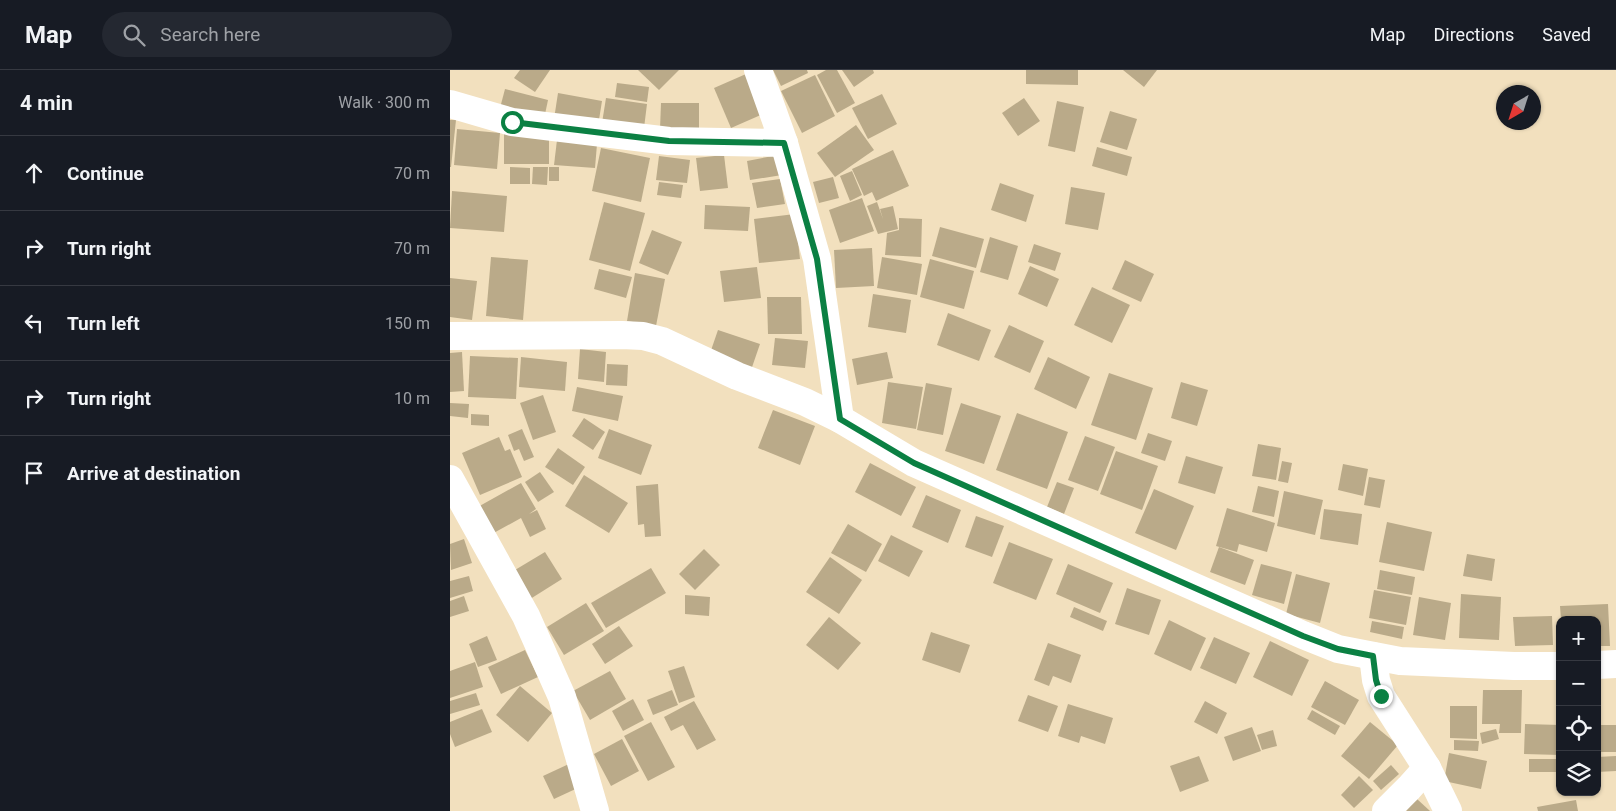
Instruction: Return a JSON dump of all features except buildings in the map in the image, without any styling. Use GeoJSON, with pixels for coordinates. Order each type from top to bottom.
{"type":"FeatureCollection","features":[{"type":"Feature","properties":{"kind":"street"},"geometry":{"type":"LineString","coordinates":[[758,70],[784,143],[817,259],[840,419]]}},
{"type":"Feature","properties":{"kind":"street"},"geometry":{"type":"LineString","coordinates":[[450,104],[512,122],[669,141],[784,143]]}},
{"type":"Feature","properties":{"kind":"street"},"geometry":{"type":"LineString","coordinates":[[450,336],[643,336],[662,341],[737,376],[804,402],[840,419],[914,463],[1303,636],[1338,649],[1400,661],[1556,666]]}},
{"type":"Feature","properties":{"kind":"street"},"geometry":{"type":"LineString","coordinates":[[450,479],[526,616],[562,697],[595,811]]}},
{"type":"Feature","properties":{"kind":"street"},"geometry":{"type":"LineString","coordinates":[[1373,656],[1376,680],[1381,696],[1427,768],[1448,811]]}},
{"type":"Feature","properties":{"kind":"street"},"geometry":{"type":"LineString","coordinates":[[1601,665],[1616,664]]}},
{"type":"Feature","properties":{"kind":"street"},"geometry":{"type":"LineString","coordinates":[[1386,811],[1427,768]]}},
{"type":"Feature","properties":{"kind":"route"},"geometry":{"type":"LineString","coordinates":[[512,122],[669,141],[784,143],[817,259],[840,419],[869,438],[914,463],[1303,636],[1338,649],[1373,656],[1376,680],[1381,696]]}}]}
